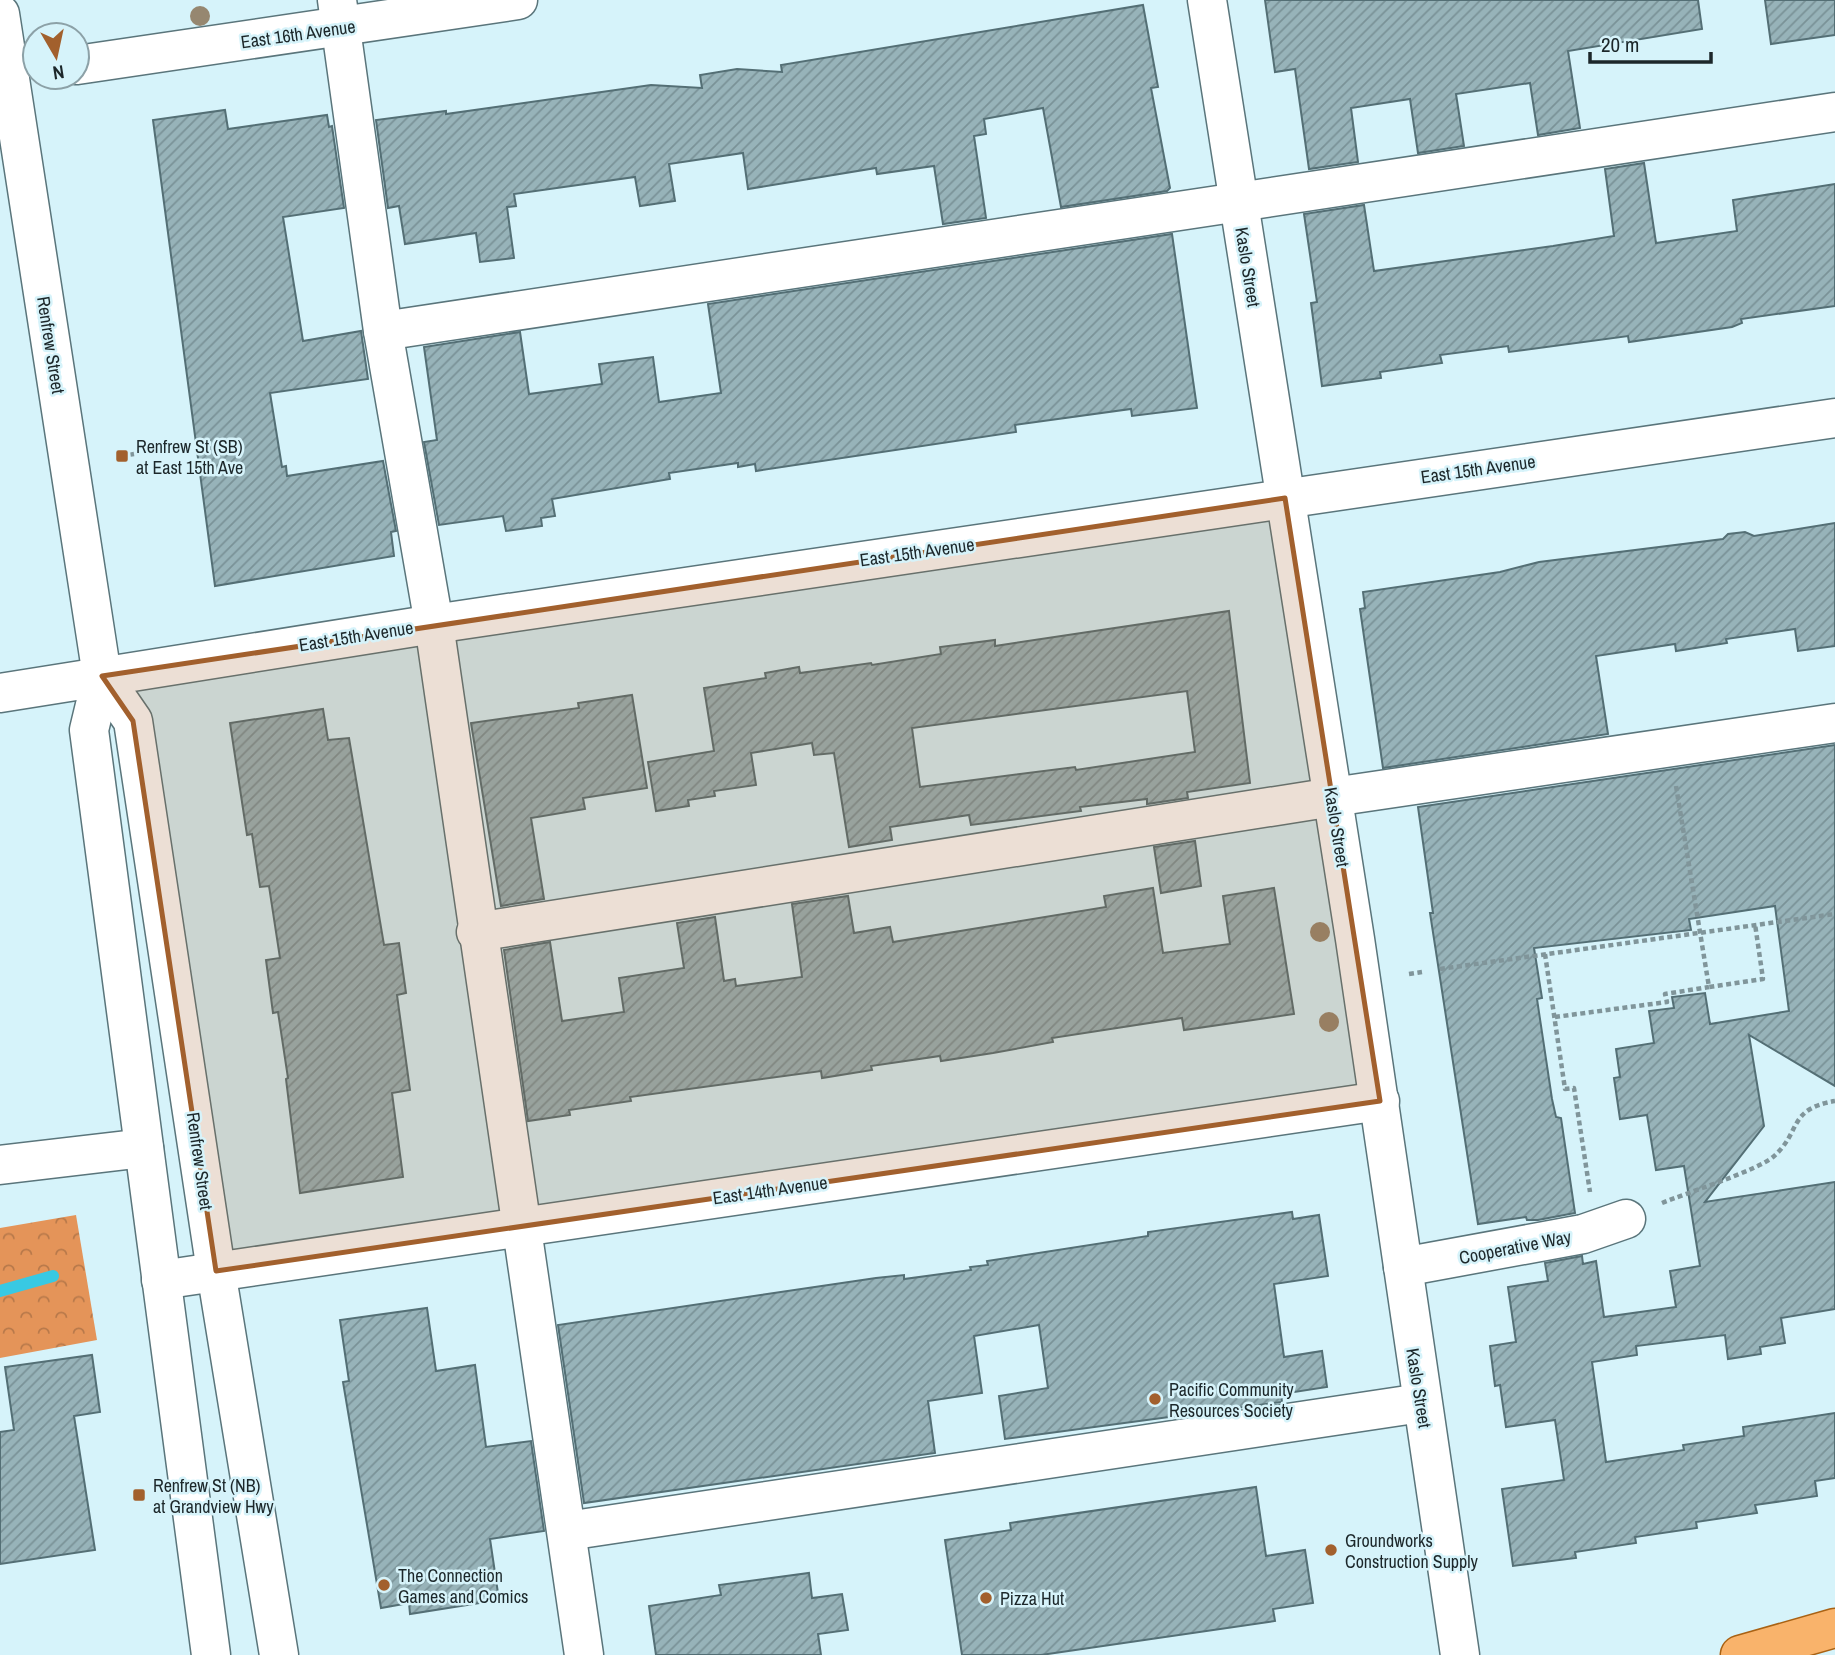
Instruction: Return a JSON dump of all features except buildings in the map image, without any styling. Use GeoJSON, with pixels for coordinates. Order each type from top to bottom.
{"type":"FeatureCollection","features":[{"type":"Feature","properties":{"kind":"main road"},"geometry":{"type":"LineString","coordinates":[[1740,1655],[1835,1628]]}},
{"type":"Feature","properties":{"kind":"street","name":"East 16th Avenue"},"geometry":{"type":"LineString","coordinates":[[91,62],[339,14],[518,0]]}},
{"type":"Feature","properties":{"kind":"street","name":"Kaslo Street"},"geometry":{"type":"LineString","coordinates":[[1207,0],[1380,1101],[1421,1403],[1460,1655]]}},
{"type":"Feature","properties":{"kind":"street","name":"Renfrew Street"},"geometry":{"type":"LineString","coordinates":[[0,14],[15,73],[102,676],[89,730],[211,1655]]}},
{"type":"Feature","properties":{"kind":"street"},"geometry":{"type":"LineString","coordinates":[[339,14],[383,331],[434,624],[476,932],[523,1227],[584,1655]]}},
{"type":"Feature","properties":{"kind":"street"},"geometry":{"type":"LineString","coordinates":[[383,331],[1835,113]]}},
{"type":"Feature","properties":{"kind":"street","name":"East 15th Avenue"},"geometry":{"type":"LineString","coordinates":[[0,693],[434,624],[1835,418]]}},
{"type":"Feature","properties":{"kind":"street","name":"Renfrew Street"},"geometry":{"type":"LineString","coordinates":[[102,676],[133,721],[216,1271],[279,1655]]}},
{"type":"Feature","properties":{"kind":"street"},"geometry":{"type":"LineString","coordinates":[[476,932],[1333,797],[1670,750],[1835,723]]}},
{"type":"Feature","properties":{"kind":"street","name":"East 14th Avenue"},"geometry":{"type":"LineString","coordinates":[[161,1280],[1380,1101]]}},
{"type":"Feature","properties":{"kind":"street"},"geometry":{"type":"LineString","coordinates":[[0,1165],[144,1147]]}},
{"type":"Feature","properties":{"kind":"street","name":"Cooperative Way"},"geometry":{"type":"LineString","coordinates":[[1403,1267],[1611,1225]]}},
{"type":"Feature","properties":{"kind":"street"},"geometry":{"type":"LineString","coordinates":[[567,1531],[1421,1403]]}},
{"type":"Feature","properties":{"kind":"path"},"geometry":{"type":"LineString","coordinates":[[122,456],[134,454]]}},
{"type":"Feature","properties":{"kind":"path"},"geometry":{"type":"LineString","coordinates":[[1670,750],[1709,987]]}},
{"type":"Feature","properties":{"kind":"path"},"geometry":{"type":"LineString","coordinates":[[1440,969],[1835,914]]}},
{"type":"Feature","properties":{"kind":"path"},"geometry":{"type":"LineString","coordinates":[[1555,1017],[1667,1002],[1665,994],[1763,979],[1755,924]]}},
{"type":"Feature","properties":{"kind":"path"},"geometry":{"type":"LineString","coordinates":[[1545,954],[1565,1089],[1574,1088],[1611,1225],[1772,1158],[1801,1116],[1814,1105],[1835,1101]]}},
{"type":"Feature","properties":{"kind":"path"},"geometry":{"type":"LineString","coordinates":[[1409,974],[1422,972]]}},
{"type":"Feature","properties":{"kind":"highlighted area"},"geometry":{"type":"Polygon","coordinates":[[[1285,498],[1380,1101],[216,1271],[133,721],[102,676],[1285,498]]]}},
{"type":"Feature","properties":{"kind":"green space"},"geometry":{"type":"Polygon","coordinates":[[[76,1215],[97,1340],[0,1358],[0,1228],[76,1215]]]}},
{"type":"Feature","properties":{"kind":"waterway"},"geometry":{"type":"LineString","coordinates":[[0,1291],[53,1276]]}},
{"type":"Feature","properties":{"kind":"place","name":"Renfrew St (SB) at East 15th Ave"},"geometry":{"type":"Point","coordinates":[122,456]}},
{"type":"Feature","properties":{"kind":"place","name":"Pacific Community Resources Society"},"geometry":{"type":"Point","coordinates":[1155,1399]}},
{"type":"Feature","properties":{"kind":"place","name":"Renfrew St (NB) at Grandview Hwy"},"geometry":{"type":"Point","coordinates":[139,1495]}},
{"type":"Feature","properties":{"kind":"place","name":"Groundworks Construction Supply"},"geometry":{"type":"Point","coordinates":[1331,1550]}},
{"type":"Feature","properties":{"kind":"place","name":"The Connection Games and Comics"},"geometry":{"type":"Point","coordinates":[384,1585]}},
{"type":"Feature","properties":{"kind":"place","name":"Pizza Hut"},"geometry":{"type":"Point","coordinates":[986,1598]}}]}
